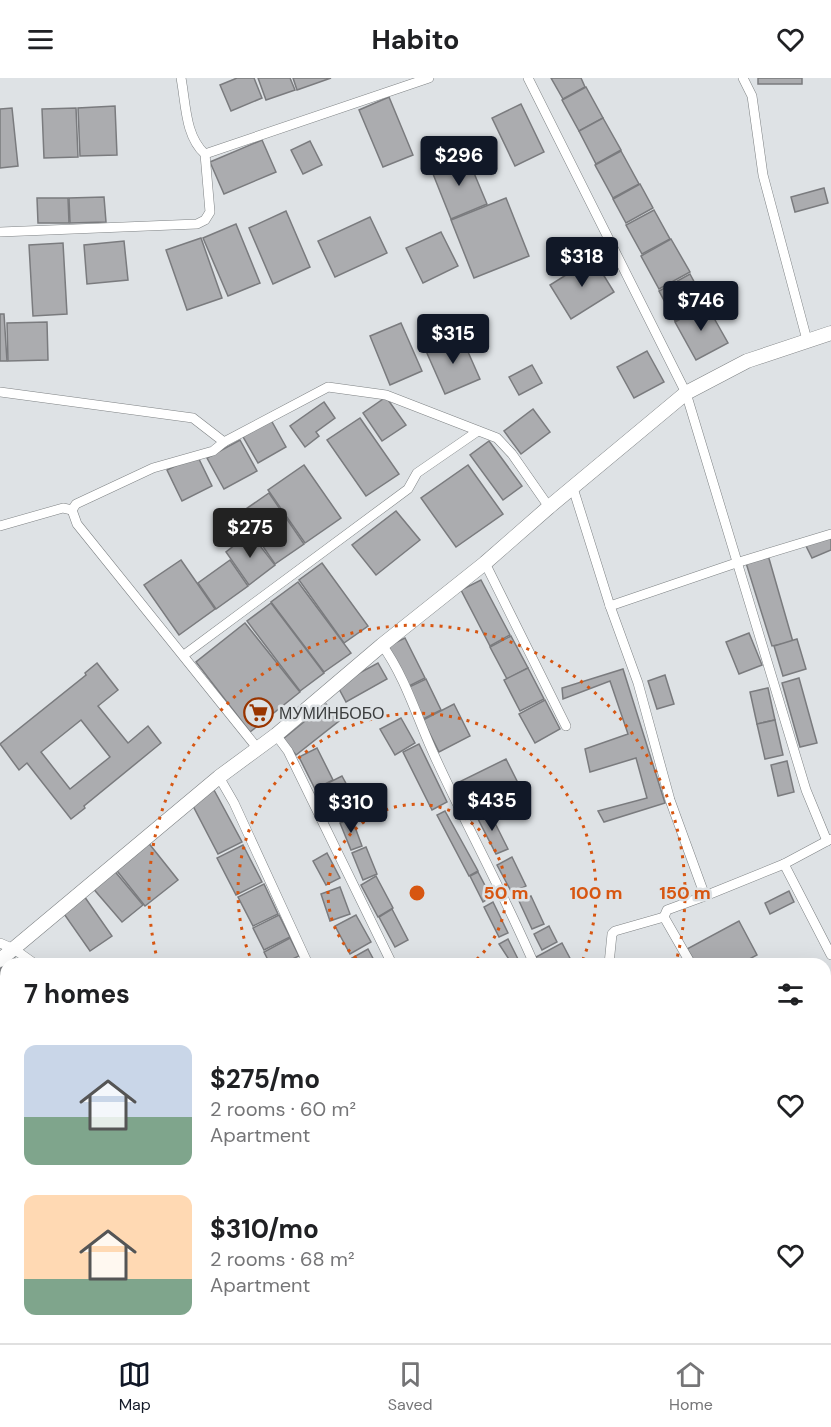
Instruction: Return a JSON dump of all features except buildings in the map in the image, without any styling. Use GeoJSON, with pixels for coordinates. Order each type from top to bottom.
{"type":"FeatureCollection","features":[{"type":"Feature","properties":{"kind":"street"},"geometry":{"type":"LineString","coordinates":[[0,232],[197,224],[205,220],[210,212],[205,154],[196,146],[191,135],[182,78]]}},
{"type":"Feature","properties":{"kind":"street"},"geometry":{"type":"LineString","coordinates":[[205,154],[429,78]]}},
{"type":"Feature","properties":{"kind":"street"},"geometry":{"type":"LineString","coordinates":[[528,78],[686,393],[806,790],[829,840],[784,864],[667,910],[664,917]]}},
{"type":"Feature","properties":{"kind":"street"},"geometry":{"type":"LineString","coordinates":[[743,78],[752,96],[763,175],[807,340]]}},
{"type":"Feature","properties":{"kind":"street"},"geometry":{"type":"LineString","coordinates":[[3,958],[219,777],[276,735],[686,393],[747,361],[831,333]]}},
{"type":"Feature","properties":{"kind":"street"},"geometry":{"type":"LineString","coordinates":[[72,510],[76,504],[153,468],[213,451],[224,442],[328,387],[386,395],[497,438],[512,454],[549,507]]}},
{"type":"Feature","properties":{"kind":"street"},"geometry":{"type":"LineString","coordinates":[[0,392],[193,418],[224,442]]}},
{"type":"Feature","properties":{"kind":"street"},"geometry":{"type":"LineString","coordinates":[[184,655],[408,489],[417,473],[478,430]]}},
{"type":"Feature","properties":{"kind":"street"},"geometry":{"type":"LineString","coordinates":[[573,488],[610,606],[638,683],[670,800],[705,896]]}},
{"type":"Feature","properties":{"kind":"street"},"geometry":{"type":"LineString","coordinates":[[0,526],[63,508],[72,510]]}},
{"type":"Feature","properties":{"kind":"street"},"geometry":{"type":"LineString","coordinates":[[72,510],[77,524],[258,749]]}},
{"type":"Feature","properties":{"kind":"street"},"geometry":{"type":"LineString","coordinates":[[610,606],[736,563],[831,534]]}},
{"type":"Feature","properties":{"kind":"street"},"geometry":{"type":"LineString","coordinates":[[484,563],[566,726]]}},
{"type":"Feature","properties":{"kind":"street"},"geometry":{"type":"LineString","coordinates":[[382,645],[408,693],[434,756],[531,958]]}},
{"type":"Feature","properties":{"kind":"street"},"geometry":{"type":"LineString","coordinates":[[276,735],[293,761],[389,958]]}},
{"type":"Feature","properties":{"kind":"street"},"geometry":{"type":"LineString","coordinates":[[219,777],[234,803],[305,958]]}},
{"type":"Feature","properties":{"kind":"street"},"geometry":{"type":"LineString","coordinates":[[784,864],[831,955]]}},
{"type":"Feature","properties":{"kind":"street"},"geometry":{"type":"LineString","coordinates":[[610,958],[612,934],[615,931],[664,917]]}},
{"type":"Feature","properties":{"kind":"street"},"geometry":{"type":"LineString","coordinates":[[664,917],[688,958]]}},
{"type":"Feature","properties":{"kind":"street"},"geometry":{"type":"LineString","coordinates":[[0,943],[27,958]]}},
{"type":"Feature","properties":{"kind":"place","name":"МУМИНБОБО"},"geometry":{"type":"Point","coordinates":[258,713]}}]}
